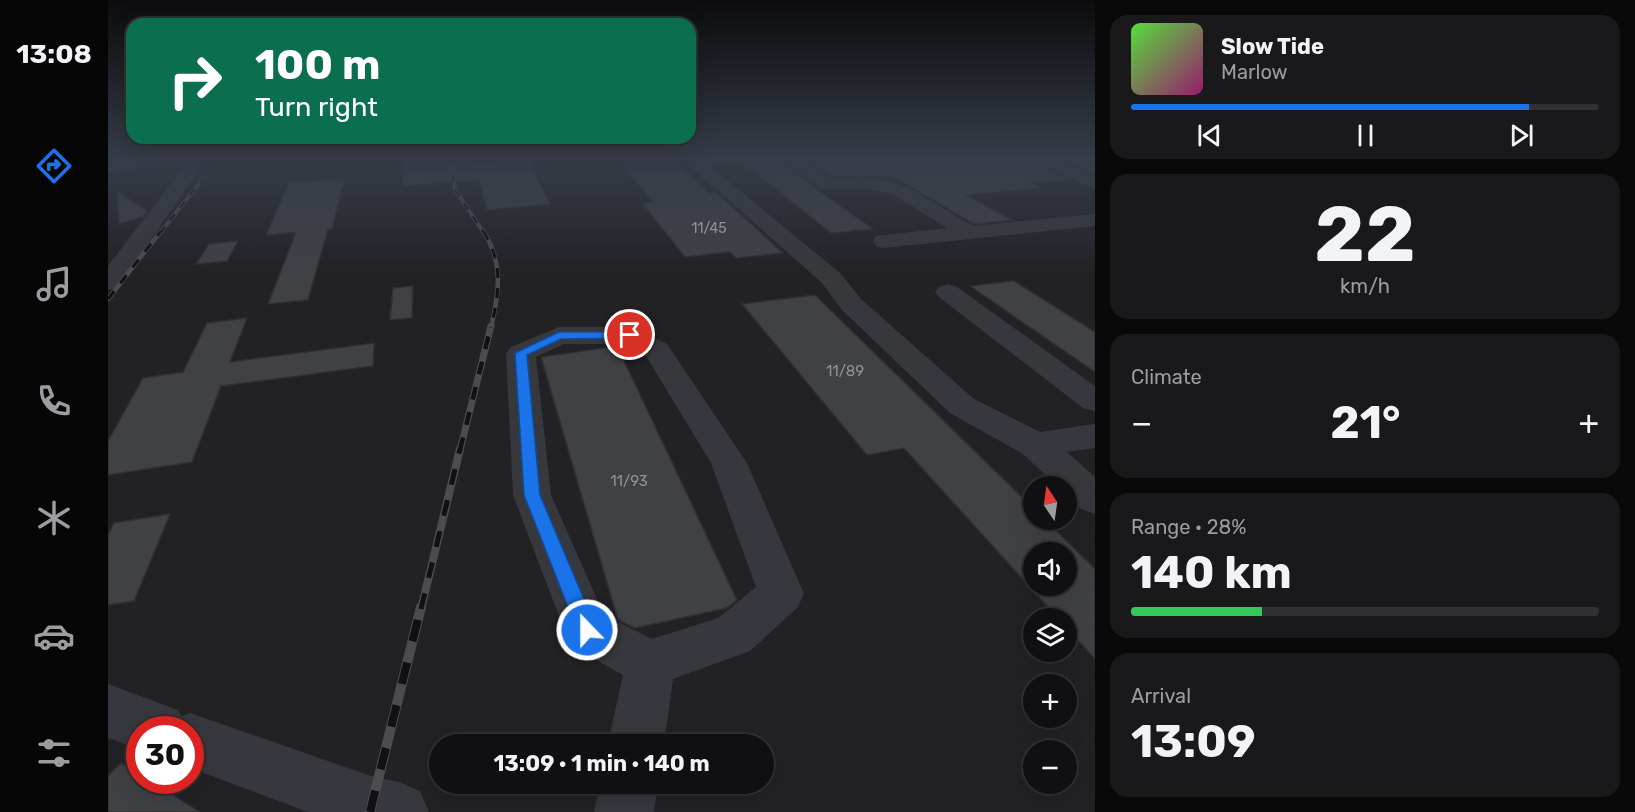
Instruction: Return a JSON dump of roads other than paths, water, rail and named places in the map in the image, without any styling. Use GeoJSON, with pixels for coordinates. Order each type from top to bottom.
{"type":"FeatureCollection","features":[{"type":"Feature","properties":{"kind":"street"},"geometry":{"type":"LineString","coordinates":[[108,283],[171,196]]}},
{"type":"Feature","properties":{"kind":"street"},"geometry":{"type":"LineString","coordinates":[[734,196],[831,278],[852,305],[962,406],[1036,446],[1095,499]]}},
{"type":"Feature","properties":{"kind":"street"},"geometry":{"type":"LineString","coordinates":[[909,196],[968,232]]}},
{"type":"Feature","properties":{"kind":"street"},"geometry":{"type":"LineString","coordinates":[[884,241],[1095,220]]}},
{"type":"Feature","properties":{"kind":"street"},"geometry":{"type":"LineString","coordinates":[[948,292],[1095,401]]}},
{"type":"Feature","properties":{"kind":"street"},"geometry":{"type":"LineString","coordinates":[[630,335],[657,350],[729,463],[781,594],[733,635],[650,664],[587,630],[532,495],[521,353],[559,336],[630,335]]}},
{"type":"Feature","properties":{"kind":"street"},"geometry":{"type":"LineString","coordinates":[[1036,446],[1095,436]]}},
{"type":"Feature","properties":{"kind":"street"},"geometry":{"type":"LineString","coordinates":[[638,734],[650,664]]}},
{"type":"Feature","properties":{"kind":"street"},"geometry":{"type":"LineString","coordinates":[[108,711],[126,717]]}},
{"type":"Feature","properties":{"kind":"street"},"geometry":{"type":"LineString","coordinates":[[204,745],[371,806],[399,812]]}},
{"type":"Feature","properties":{"kind":"street"},"geometry":{"type":"LineString","coordinates":[[624,812],[627,794]]}},
{"type":"Feature","properties":{"kind":"railway"},"geometry":{"type":"LineString","coordinates":[[160,233],[189,196]]}},
{"type":"Feature","properties":{"kind":"railway"},"geometry":{"type":"LineString","coordinates":[[459,196],[484,233]]}},
{"type":"Feature","properties":{"kind":"railway"},"geometry":{"type":"LineString","coordinates":[[108,299],[161,231]]}},
{"type":"Feature","properties":{"kind":"railway"},"geometry":{"type":"LineString","coordinates":[[483,231],[494,255],[498,278],[491,328]]}},
{"type":"Feature","properties":{"kind":"railway"},"geometry":{"type":"LineString","coordinates":[[460,450],[491,326]]}},
{"type":"Feature","properties":{"kind":"railway"},"geometry":{"type":"LineString","coordinates":[[421,609],[460,449]]}},
{"type":"Feature","properties":{"kind":"railway"},"geometry":{"type":"LineString","coordinates":[[370,812],[421,607]]}}]}
